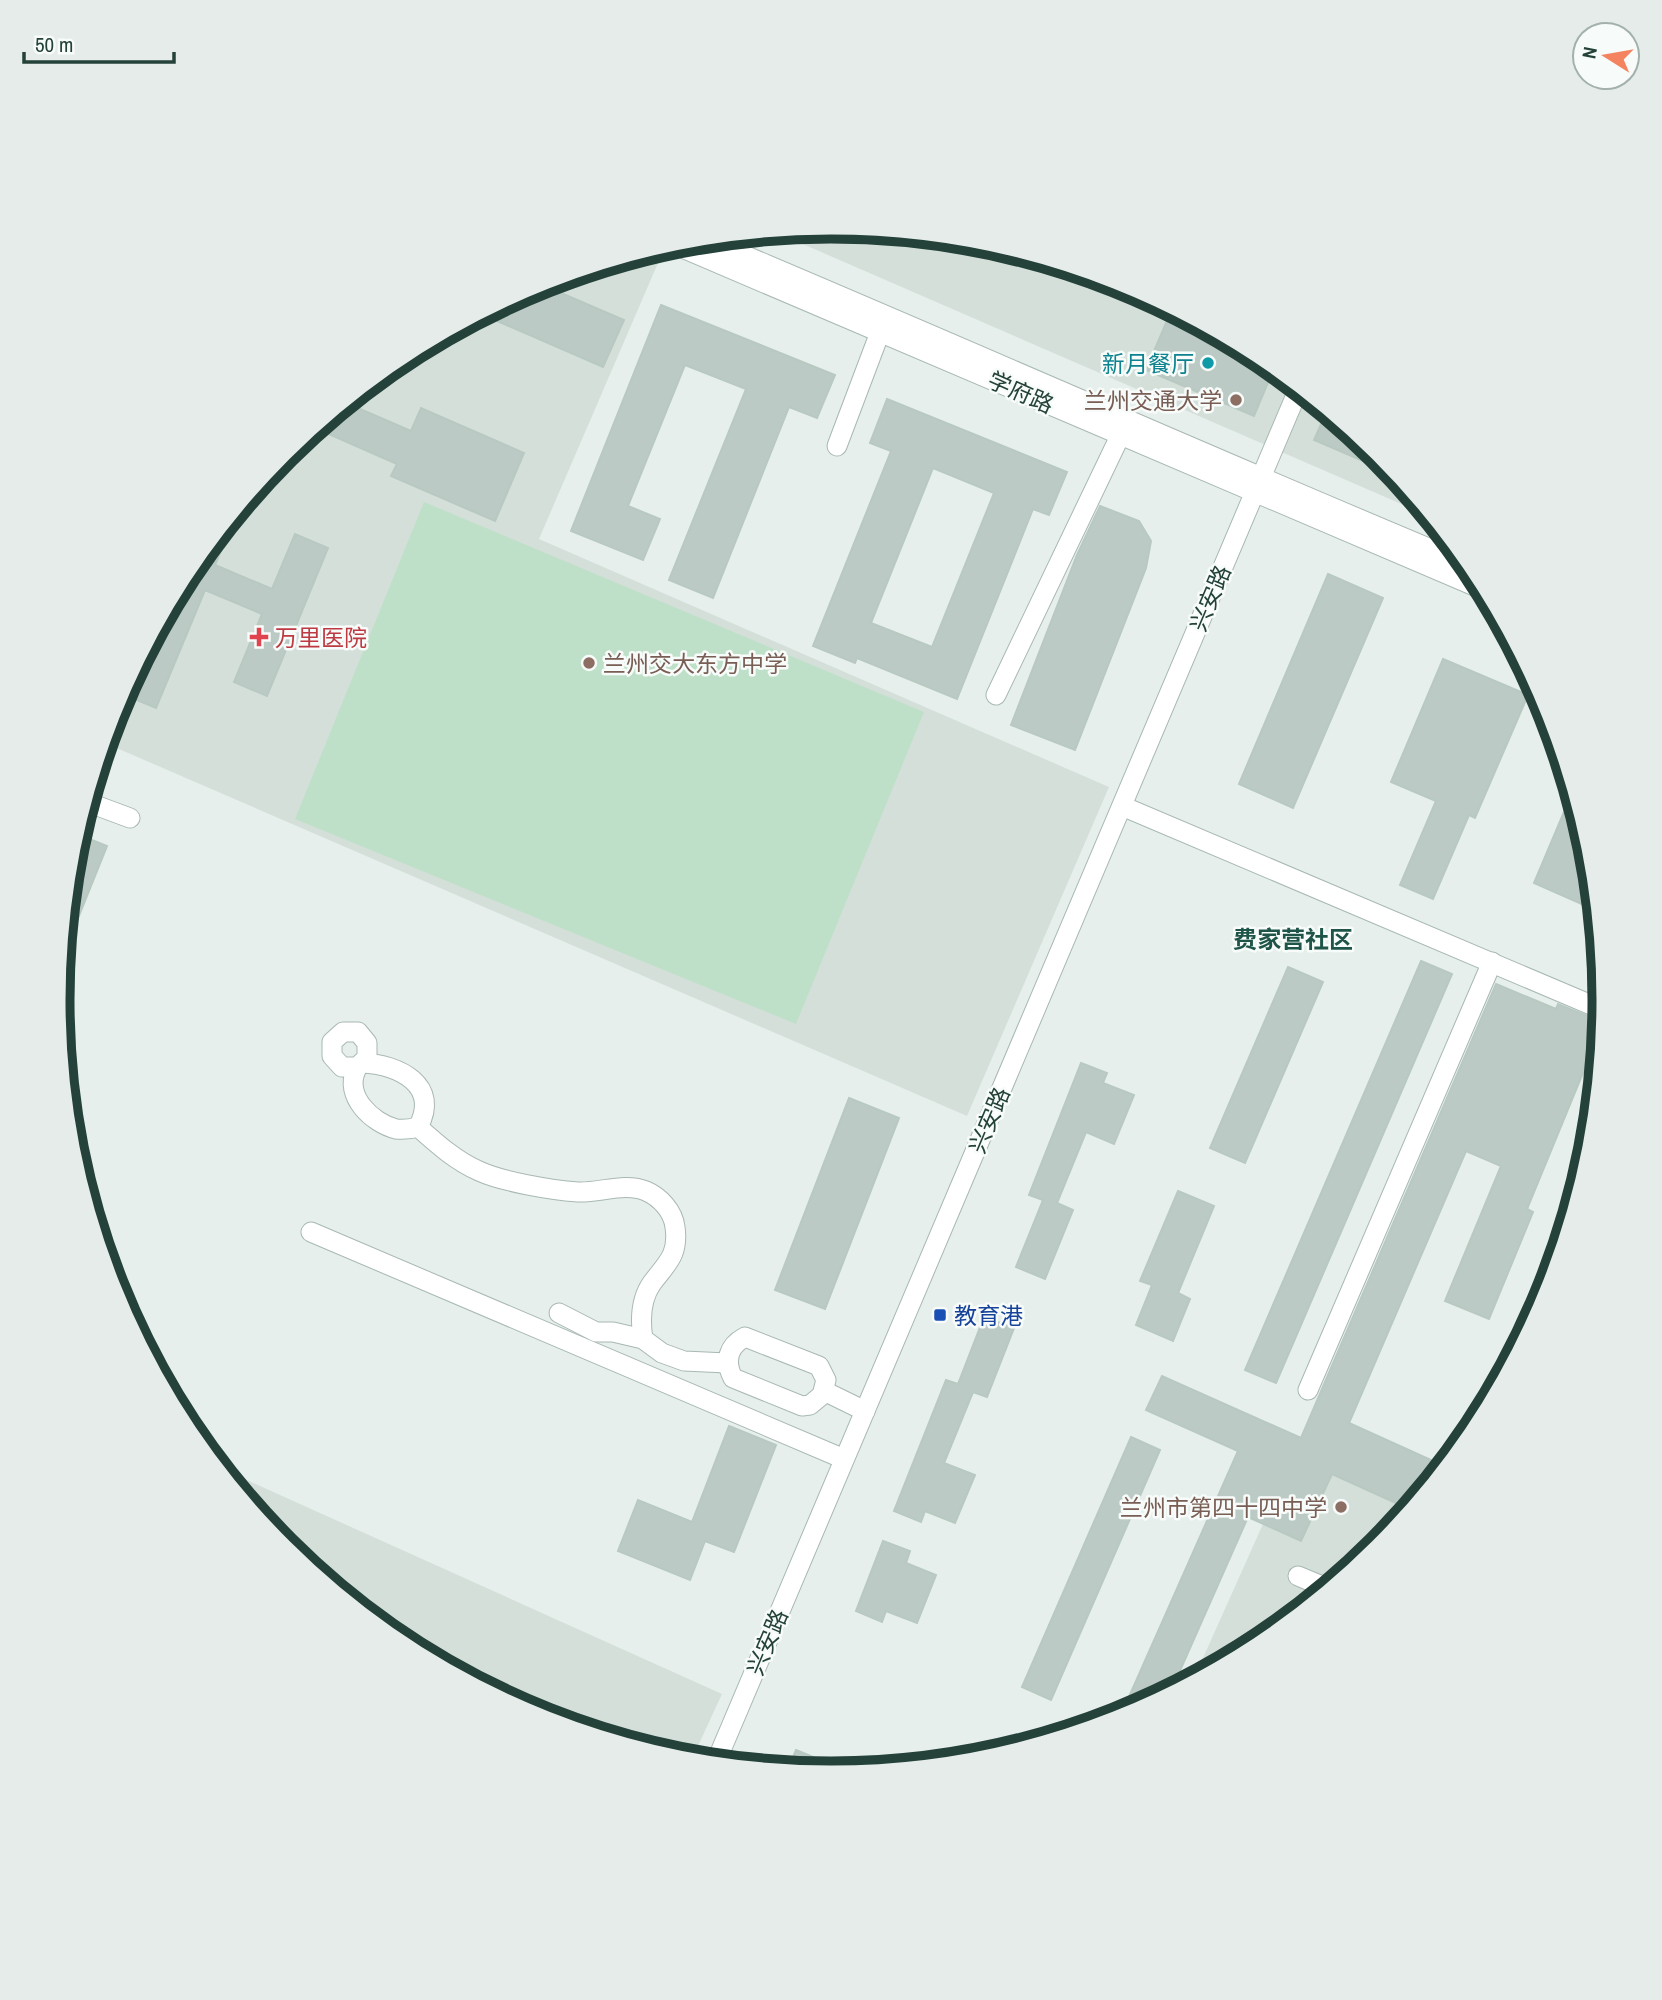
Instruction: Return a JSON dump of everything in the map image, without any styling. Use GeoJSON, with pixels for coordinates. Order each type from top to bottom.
{"type":"FeatureCollection","features":[{"type":"Feature","properties":{"kind":"street","name":"学府路"},"geometry":{"type":"LineString","coordinates":[[724,247],[1121,436],[1450,558]]}},
{"type":"Feature","properties":{"kind":"street","name":"学府路"},"geometry":{"type":"LineString","coordinates":[[695,252],[884,322],[1258,486],[1467,582]]}},
{"type":"Feature","properties":{"kind":"street"},"geometry":{"type":"LineString","coordinates":[[837,446],[884,322]]}},
{"type":"Feature","properties":{"kind":"street","name":"兴安路"},"geometry":{"type":"LineString","coordinates":[[720,1752],[1295,397]]}},
{"type":"Feature","properties":{"kind":"street"},"geometry":{"type":"LineString","coordinates":[[996,695],[1121,436]]}},
{"type":"Feature","properties":{"kind":"street"},"geometry":{"type":"LineString","coordinates":[[96,805],[130,818]]}},
{"type":"Feature","properties":{"kind":"street"},"geometry":{"type":"LineString","coordinates":[[1122,806],[1592,1005]]}},
{"type":"Feature","properties":{"kind":"street"},"geometry":{"type":"LineString","coordinates":[[1308,1390],[1492,962]]}},
{"type":"Feature","properties":{"kind":"street"},"geometry":{"type":"LineString","coordinates":[[418,1128],[425,1115],[426,1106],[422,1091],[401,1072],[383,1064],[359,1065],[353,1088],[359,1104],[384,1125],[407,1130],[418,1128],[447,1152],[480,1171],[528,1184],[578,1192],[629,1187],[644,1190],[657,1197],[675,1223],[677,1239],[665,1270],[652,1284],[643,1301],[640,1320],[643,1339]]}},
{"type":"Feature","properties":{"kind":"street"},"geometry":{"type":"LineString","coordinates":[[311,1232],[844,1459]]}},
{"type":"Feature","properties":{"kind":"street"},"geometry":{"type":"LineString","coordinates":[[559,1313],[596,1332],[613,1332],[643,1339],[662,1353],[684,1361],[727,1363]]}},
{"type":"Feature","properties":{"kind":"street"},"geometry":{"type":"LineString","coordinates":[[745,1337],[819,1366],[825,1380],[824,1391],[817,1401],[802,1406],[733,1378],[727,1363],[732,1347],[745,1337]]}},
{"type":"Feature","properties":{"kind":"street"},"geometry":{"type":"LineString","coordinates":[[824,1391],[865,1411]]}},
{"type":"Feature","properties":{"kind":"street"},"geometry":{"type":"LineString","coordinates":[[1298,1576],[1318,1584]]}},
{"type":"Feature","properties":{"kind":"shaded area","name":"兰州交通大学"},"geometry":{"type":"Polygon","coordinates":[[[794,240],[881,241],[979,254],[1076,279],[1122,297],[1168,317],[1212,341],[1294,396],[1369,462],[1412,508],[794,240]]]}},
{"type":"Feature","properties":{"kind":"shaded area","name":"兰州交大东方中学"},"geometry":{"type":"Polygon","coordinates":[[[660,259],[539,539],[1109,787],[967,1116],[113,747],[148,663],[172,619],[198,577],[259,498],[329,428],[368,396],[451,341],[494,317],[540,297],[586,279],[660,259]]]}},
{"type":"Feature","properties":{"kind":"shaded area","name":"兰州市第四十四中学"},"geometry":{"type":"Polygon","coordinates":[[[1315,1408],[1436,1462],[1403,1502],[1333,1572],[1254,1633],[1199,1666],[1315,1408]]]}},
{"type":"Feature","properties":{"kind":"shaded area"},"geometry":{"type":"Polygon","coordinates":[[[238,1476],[722,1694],[697,1748],[634,1735],[586,1721],[494,1683],[408,1633],[368,1604],[293,1538],[238,1476]]]}},
{"type":"Feature","properties":{"kind":"green space"},"geometry":{"type":"Polygon","coordinates":[[[424,502],[924,712],[796,1024],[295,819],[424,502]]]}},
{"type":"Feature","properties":{"kind":"building"},"geometry":{"type":"Polygon","coordinates":[[[556,291],[624,320],[603,367],[491,318],[556,291]]]}},
{"type":"Feature","properties":{"kind":"building"},"geometry":{"type":"Polygon","coordinates":[[[661,305],[835,375],[817,418],[789,407],[713,598],[669,580],[746,389],[685,365],[628,506],[660,519],[643,560],[571,531],[661,305]]]}},
{"type":"Feature","properties":{"kind":"building","name":"新月餐厅"},"geometry":{"type":"Polygon","coordinates":[[[1168,317],[1212,341],[1270,378],[1254,416],[1146,370],[1168,317]]]}},
{"type":"Feature","properties":{"kind":"building"},"geometry":{"type":"Polygon","coordinates":[[[887,399],[1067,472],[1049,515],[1033,509],[957,699],[857,658],[855,663],[813,646],[891,451],[870,443],[887,399]],[[933,468],[871,623],[932,647],[994,493],[933,468]]]}},
{"type":"Feature","properties":{"kind":"building"},"geometry":{"type":"Polygon","coordinates":[[[355,407],[411,431],[421,408],[524,453],[495,521],[391,476],[397,464],[325,432],[355,407]]]}},
{"type":"Feature","properties":{"kind":"building"},"geometry":{"type":"Polygon","coordinates":[[[1323,420],[1371,464],[1314,440],[1323,420]]]}},
{"type":"Feature","properties":{"kind":"building"},"geometry":{"type":"Polygon","coordinates":[[[1100,506],[1139,521],[1151,541],[1146,568],[1075,750],[1011,725],[1077,555],[1100,506]]]}},
{"type":"Feature","properties":{"kind":"building"},"geometry":{"type":"Polygon","coordinates":[[[295,534],[328,548],[267,696],[234,682],[262,614],[205,590],[156,708],[133,698],[172,619],[226,538],[215,565],[272,589],[295,534]]]}},
{"type":"Feature","properties":{"kind":"building"},"geometry":{"type":"Polygon","coordinates":[[[1328,574],[1383,598],[1293,808],[1239,784],[1328,574]]]}},
{"type":"Feature","properties":{"kind":"building"},"geometry":{"type":"Polygon","coordinates":[[[1443,659],[1528,695],[1475,818],[1469,815],[1433,899],[1400,885],[1436,801],[1391,782],[1443,659]]]}},
{"type":"Feature","properties":{"kind":"building"},"geometry":{"type":"Polygon","coordinates":[[[1567,806],[1585,906],[1534,883],[1567,806]]]}},
{"type":"Feature","properties":{"kind":"building"},"geometry":{"type":"Polygon","coordinates":[[[88,838],[107,846],[74,927],[88,838]]]}},
{"type":"Feature","properties":{"kind":"building"},"geometry":{"type":"Polygon","coordinates":[[[1421,961],[1452,974],[1276,1383],[1245,1370],[1421,961]]]}},
{"type":"Feature","properties":{"kind":"building"},"geometry":{"type":"Polygon","coordinates":[[[1288,967],[1323,982],[1245,1163],[1210,1148],[1288,967]]]}},
{"type":"Feature","properties":{"kind":"building"},"geometry":{"type":"Polygon","coordinates":[[[1496,984],[1556,1009],[1558,1004],[1591,1018],[1589,1058],[1527,1209],[1533,1212],[1489,1319],[1445,1301],[1501,1166],[1466,1151],[1349,1423],[1436,1462],[1400,1505],[1332,1474],[1301,1541],[1248,1517],[1177,1678],[1127,1701],[1238,1451],[1146,1410],[1162,1376],[1301,1438],[1496,984]]]}},
{"type":"Feature","properties":{"kind":"building"},"geometry":{"type":"Polygon","coordinates":[[[1081,1063],[1107,1073],[1103,1083],[1134,1095],[1114,1144],[1086,1132],[1057,1203],[1073,1210],[1045,1279],[1016,1267],[1043,1200],[1029,1195],[1081,1063]]]}},
{"type":"Feature","properties":{"kind":"building"},"geometry":{"type":"Polygon","coordinates":[[[849,1098],[899,1118],[825,1309],[775,1290],[849,1098]]]}},
{"type":"Feature","properties":{"kind":"building"},"geometry":{"type":"Polygon","coordinates":[[[1178,1191],[1214,1206],[1178,1293],[1190,1299],[1173,1341],[1136,1325],[1152,1285],[1140,1281],[1178,1191]]]}},
{"type":"Feature","properties":{"kind":"building"},"geometry":{"type":"Polygon","coordinates":[[[984,1317],[1014,1328],[987,1397],[973,1392],[944,1463],[975,1475],[955,1523],[925,1511],[921,1522],[894,1511],[946,1380],[958,1384],[984,1317]]]}},
{"type":"Feature","properties":{"kind":"building"},"geometry":{"type":"Polygon","coordinates":[[[729,1426],[776,1445],[734,1552],[705,1541],[690,1580],[618,1551],[638,1500],[692,1522],[729,1426]]]}},
{"type":"Feature","properties":{"kind":"building"},"geometry":{"type":"Polygon","coordinates":[[[1131,1437],[1160,1450],[1051,1700],[1022,1687],[1131,1437]]]}},
{"type":"Feature","properties":{"kind":"building"},"geometry":{"type":"Polygon","coordinates":[[[883,1541],[910,1551],[906,1563],[936,1575],[917,1623],[886,1611],[882,1622],[856,1611],[883,1541]]]}},
{"type":"Feature","properties":{"kind":"building"},"geometry":{"type":"Polygon","coordinates":[[[796,1750],[822,1761],[792,1759],[796,1750]]]}},
{"type":"Feature","properties":{"kind":"place","name":"新月餐厅"},"geometry":{"type":"Point","coordinates":[1208,363]}},
{"type":"Feature","properties":{"kind":"place","name":"兰州交通大学"},"geometry":{"type":"Point","coordinates":[1236,400]}},
{"type":"Feature","properties":{"kind":"place","name":"万里医院"},"geometry":{"type":"Point","coordinates":[259,637]}},
{"type":"Feature","properties":{"kind":"place","name":"兰州交大东方中学"},"geometry":{"type":"Point","coordinates":[589,663]}},
{"type":"Feature","properties":{"kind":"place","name":"教育港"},"geometry":{"type":"Point","coordinates":[940,1315]}},
{"type":"Feature","properties":{"kind":"place","name":"兰州市第四十四中学"},"geometry":{"type":"Point","coordinates":[1341,1507]}},
{"type":"Feature","properties":{"kind":"district","name":"费家营社区"},"geometry":{"type":"Point","coordinates":[1293,939]}}]}
